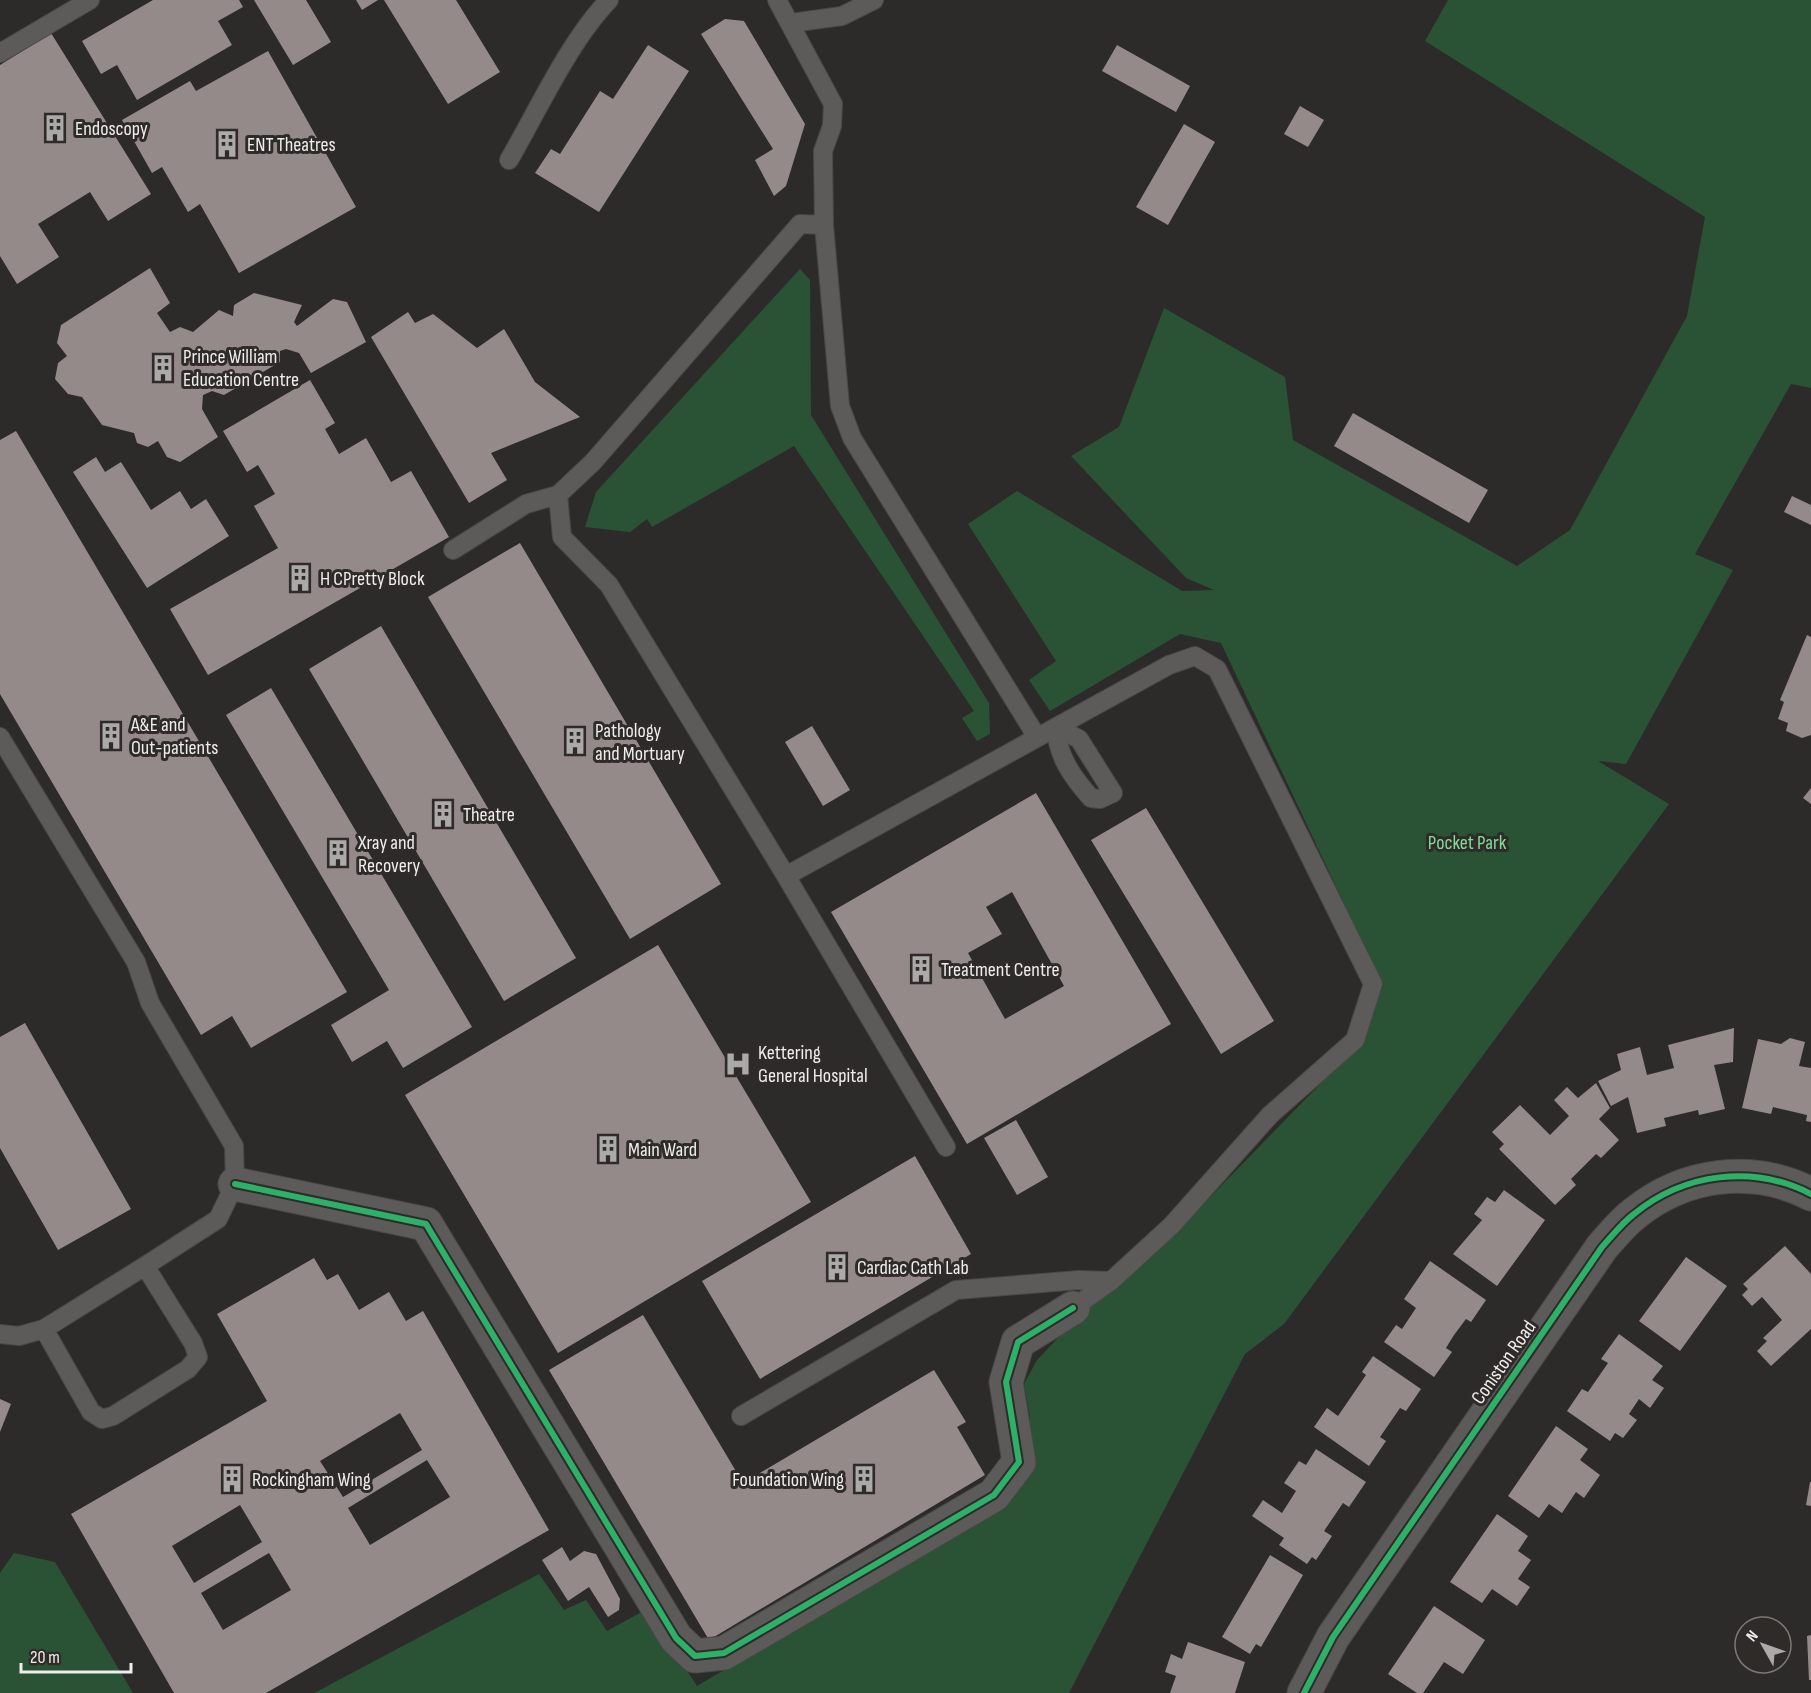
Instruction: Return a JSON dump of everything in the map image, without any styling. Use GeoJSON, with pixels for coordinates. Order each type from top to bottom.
{"type":"FeatureCollection","features":[{"type":"Feature","properties":{"kind":"street","name":"Coniston Road"},"geometry":{"type":"LineString","coordinates":[[1304,1693],[1333,1637],[1363,1593],[1602,1247],[1634,1214],[1671,1190],[1702,1179],[1732,1175],[1768,1179],[1811,1194]]}},
{"type":"Feature","properties":{"kind":"street"},"geometry":{"type":"LineString","coordinates":[[235,1184],[426,1224],[676,1638],[695,1656],[724,1653],[994,1495],[1019,1462],[1006,1382],[1018,1342],[1073,1308]]}},
{"type":"Feature","properties":{"kind":"lane"},"geometry":{"type":"LineString","coordinates":[[0,53],[90,0]]}},
{"type":"Feature","properties":{"kind":"lane"},"geometry":{"type":"LineString","coordinates":[[509,160],[570,55],[597,12],[609,0]]}},
{"type":"Feature","properties":{"kind":"lane"},"geometry":{"type":"LineString","coordinates":[[777,0],[833,104],[832,126],[823,151],[824,225],[840,406],[852,438],[1037,737]]}},
{"type":"Feature","properties":{"kind":"lane"},"geometry":{"type":"LineString","coordinates":[[791,23],[842,16],[874,0]]}},
{"type":"Feature","properties":{"kind":"lane"},"geometry":{"type":"LineString","coordinates":[[453,550],[526,504],[558,495],[593,462],[800,224],[824,225]]}},
{"type":"Feature","properties":{"kind":"lane"},"geometry":{"type":"LineString","coordinates":[[558,495],[562,537],[609,585],[786,876],[946,1147]]}},
{"type":"Feature","properties":{"kind":"lane"},"geometry":{"type":"LineString","coordinates":[[786,876],[1169,664],[1195,656],[1217,669],[1373,984],[1355,1040],[1270,1115],[1172,1226],[1111,1281],[1073,1308]]}},
{"type":"Feature","properties":{"kind":"lane"},"geometry":{"type":"LineString","coordinates":[[0,737],[136,962],[150,1003],[234,1146],[235,1184],[218,1219],[145,1266],[44,1329],[19,1335],[0,1334]]}},
{"type":"Feature","properties":{"kind":"lane"},"geometry":{"type":"LineString","coordinates":[[44,1329],[91,1412],[102,1419],[113,1416],[188,1369],[198,1357],[193,1343],[145,1266]]}},
{"type":"Feature","properties":{"kind":"lane"},"geometry":{"type":"LineString","coordinates":[[741,1416],[956,1290],[1079,1280],[1111,1281]]}},
{"type":"Feature","properties":{"kind":"green space","name":"Pocket Park"},"geometry":{"type":"Polygon","coordinates":[[[1448,0],[1811,0],[1811,388],[1791,384],[1695,554],[1733,570],[1626,764],[1598,761],[1669,804],[1284,1324],[1245,1354],[1069,1693],[314,1693],[539,1574],[564,1610],[586,1600],[607,1631],[647,1609],[697,1686],[1012,1500],[1030,1465],[1030,1417],[1024,1384],[1037,1360],[1078,1317],[1181,1227],[1361,1042],[1383,986],[1221,643],[1180,634],[1050,711],[1029,680],[1056,661],[968,524],[1017,491],[1182,591],[1214,590],[1186,578],[1071,456],[1119,427],[1164,308],[1285,377],[1293,440],[1517,566],[1570,530],[1687,316],[1705,217],[1425,41],[1448,0]]]}},
{"type":"Feature","properties":{"kind":"green space"},"geometry":{"type":"Polygon","coordinates":[[[800,269],[810,280],[811,415],[989,703],[990,734],[977,741],[962,718],[974,711],[794,446],[652,527],[647,519],[630,532],[585,527],[596,492],[800,269]]]}},
{"type":"Feature","properties":{"kind":"green space"},"geometry":{"type":"Polygon","coordinates":[[[14,1553],[55,1562],[133,1693],[0,1693],[0,1573],[14,1553]]]}},
{"type":"Feature","properties":{"kind":"building"},"geometry":{"type":"Polygon","coordinates":[[[153,0],[239,0],[243,7],[218,21],[232,45],[137,100],[117,65],[101,74],[82,41],[153,0]]]}},
{"type":"Feature","properties":{"kind":"building"},"geometry":{"type":"Polygon","coordinates":[[[254,0],[306,0],[331,42],[293,65],[254,0]]]}},
{"type":"Feature","properties":{"kind":"building"},"geometry":{"type":"Polygon","coordinates":[[[356,0],[378,0],[362,10],[356,0]]]}},
{"type":"Feature","properties":{"kind":"building"},"geometry":{"type":"Polygon","coordinates":[[[384,0],[456,0],[500,72],[448,104],[384,0]]]}},
{"type":"Feature","properties":{"kind":"building"},"geometry":{"type":"Polygon","coordinates":[[[725,19],[744,21],[805,124],[786,186],[774,196],[755,160],[773,149],[701,34],[725,19]]]}},
{"type":"Feature","properties":{"kind":"building","name":"Endoscopy"},"geometry":{"type":"Polygon","coordinates":[[[51,33],[151,194],[108,221],[90,192],[38,224],[59,257],[17,284],[0,256],[0,65],[51,33]]]}},
{"type":"Feature","properties":{"kind":"building"},"geometry":{"type":"Polygon","coordinates":[[[648,45],[689,71],[599,212],[535,173],[551,149],[560,154],[600,91],[613,99],[648,45]]]}},
{"type":"Feature","properties":{"kind":"building"},"geometry":{"type":"Polygon","coordinates":[[[1117,45],[1190,86],[1176,112],[1102,71],[1117,45]]]}},
{"type":"Feature","properties":{"kind":"building","name":"ENT Theatres"},"geometry":{"type":"Polygon","coordinates":[[[268,51],[356,207],[239,273],[200,204],[188,212],[162,167],[152,173],[122,120],[190,81],[196,91],[268,51]]]}},
{"type":"Feature","properties":{"kind":"building"},"geometry":{"type":"Polygon","coordinates":[[[1300,106],[1324,120],[1308,147],[1284,134],[1300,106]]]}},
{"type":"Feature","properties":{"kind":"building"},"geometry":{"type":"Polygon","coordinates":[[[1184,124],[1215,142],[1168,225],[1136,207],[1184,124]]]}},
{"type":"Feature","properties":{"kind":"building","name":"Prince William Education Centre"},"geometry":{"type":"Polygon","coordinates":[[[150,268],[170,303],[157,313],[170,332],[180,327],[193,332],[219,310],[233,316],[234,305],[254,293],[302,305],[294,322],[297,326],[333,299],[347,302],[366,342],[311,373],[299,353],[286,349],[280,351],[280,362],[224,395],[212,391],[203,395],[202,409],[218,437],[180,462],[167,457],[158,441],[148,447],[137,443],[134,433],[102,425],[82,397],[68,394],[55,379],[58,363],[67,356],[57,343],[61,325],[150,268]]]}},
{"type":"Feature","properties":{"kind":"building"},"geometry":{"type":"Polygon","coordinates":[[[408,312],[415,323],[433,314],[477,348],[504,329],[535,382],[580,417],[491,453],[507,480],[469,503],[371,337],[408,312]]]}},
{"type":"Feature","properties":{"kind":"building","name":"H CPretty Block"},"geometry":{"type":"Polygon","coordinates":[[[310,380],[335,423],[325,429],[339,454],[366,438],[391,482],[411,471],[449,537],[208,675],[170,609],[278,548],[254,506],[275,494],[258,465],[247,472],[223,431],[310,380]]]}},
{"type":"Feature","properties":{"kind":"building"},"geometry":{"type":"Polygon","coordinates":[[[1353,413],[1488,490],[1469,523],[1334,446],[1353,413]]]}},
{"type":"Feature","properties":{"kind":"building","name":"A&E and Out-patients"},"geometry":{"type":"Polygon","coordinates":[[[16,431],[347,992],[251,1048],[232,1016],[201,1035],[0,694],[0,440],[16,431]]]}},
{"type":"Feature","properties":{"kind":"building"},"geometry":{"type":"Polygon","coordinates":[[[96,457],[105,472],[121,462],[151,510],[180,491],[191,509],[206,499],[229,536],[147,588],[73,472],[96,457]]]}},
{"type":"Feature","properties":{"kind":"building"},"geometry":{"type":"Polygon","coordinates":[[[1792,496],[1811,505],[1811,525],[1784,512],[1792,496]]]}},
{"type":"Feature","properties":{"kind":"building","name":"Pathology and Mortuary"},"geometry":{"type":"Polygon","coordinates":[[[520,543],[721,884],[630,939],[428,597],[520,543]]]}},
{"type":"Feature","properties":{"kind":"building","name":"Theatre"},"geometry":{"type":"Polygon","coordinates":[[[381,626],[576,958],[504,1001],[309,669],[381,626]]]}},
{"type":"Feature","properties":{"kind":"building"},"geometry":{"type":"Polygon","coordinates":[[[1807,635],[1811,637],[1811,735],[1802,738],[1786,731],[1788,723],[1778,719],[1784,702],[1780,700],[1807,635]]]}},
{"type":"Feature","properties":{"kind":"building","name":"Xray and Recovery"},"geometry":{"type":"Polygon","coordinates":[[[271,688],[472,1027],[403,1068],[387,1041],[352,1062],[331,1025],[389,990],[226,715],[271,688]]]}},
{"type":"Feature","properties":{"kind":"building"},"geometry":{"type":"Polygon","coordinates":[[[812,726],[850,790],[823,806],[785,742],[812,726]]]}},
{"type":"Feature","properties":{"kind":"building"},"geometry":{"type":"Polygon","coordinates":[[[1811,788],[1811,804],[1803,798],[1811,788]]]}},
{"type":"Feature","properties":{"kind":"building","name":"Treatment Centre"},"geometry":{"type":"Polygon","coordinates":[[[1036,793],[1171,1024],[967,1144],[831,912],[1036,793]],[[1012,892],[986,907],[1002,934],[968,953],[1005,1019],[1064,986],[1012,892]]]}},
{"type":"Feature","properties":{"kind":"building"},"geometry":{"type":"Polygon","coordinates":[[[1146,808],[1274,1021],[1221,1054],[1091,840],[1146,808]]]}},
{"type":"Feature","properties":{"kind":"building","name":"Main Ward"},"geometry":{"type":"Polygon","coordinates":[[[658,945],[811,1202],[558,1353],[405,1095],[658,945]]]}},
{"type":"Feature","properties":{"kind":"building"},"geometry":{"type":"Polygon","coordinates":[[[25,1023],[131,1209],[58,1250],[0,1148],[0,1037],[25,1023]]]}},
{"type":"Feature","properties":{"kind":"building"},"geometry":{"type":"Polygon","coordinates":[[[1734,1028],[1733,1062],[1714,1065],[1725,1109],[1699,1115],[1698,1110],[1664,1118],[1666,1126],[1637,1133],[1628,1097],[1611,1106],[1598,1081],[1621,1070],[1617,1054],[1640,1047],[1647,1075],[1674,1068],[1668,1045],[1734,1028]]]}},
{"type":"Feature","properties":{"kind":"building"},"geometry":{"type":"Polygon","coordinates":[[[1790,1038],[1805,1042],[1799,1066],[1811,1068],[1811,1122],[1806,1121],[1807,1115],[1773,1107],[1771,1114],[1742,1108],[1758,1039],[1781,1044],[1790,1038]]]}},
{"type":"Feature","properties":{"kind":"building"},"geometry":{"type":"Polygon","coordinates":[[[1596,1083],[1610,1108],[1599,1119],[1619,1140],[1601,1158],[1596,1154],[1571,1179],[1576,1185],[1555,1205],[1499,1149],[1504,1144],[1492,1132],[1520,1105],[1550,1135],[1569,1116],[1554,1100],[1567,1087],[1578,1098],[1596,1083]]]}},
{"type":"Feature","properties":{"kind":"building"},"geometry":{"type":"Polygon","coordinates":[[[1016,1120],[1048,1177],[1017,1195],[984,1138],[1016,1120]]]}},
{"type":"Feature","properties":{"kind":"building","name":"Cardiac Cath Lab"},"geometry":{"type":"Polygon","coordinates":[[[915,1156],[971,1254],[760,1379],[702,1281],[915,1156]]]}},
{"type":"Feature","properties":{"kind":"building"},"geometry":{"type":"Polygon","coordinates":[[[1504,1190],[1545,1220],[1497,1286],[1453,1254],[1482,1220],[1474,1214],[1487,1197],[1495,1202],[1504,1190]]]}},
{"type":"Feature","properties":{"kind":"building"},"geometry":{"type":"Polygon","coordinates":[[[1785,1246],[1811,1274],[1811,1329],[1771,1366],[1757,1351],[1767,1341],[1763,1338],[1782,1320],[1762,1297],[1752,1306],[1742,1295],[1748,1289],[1743,1284],[1785,1246]]]}},
{"type":"Feature","properties":{"kind":"building"},"geometry":{"type":"Polygon","coordinates":[[[1686,1257],[1727,1286],[1680,1351],[1639,1321],[1686,1257]]]}},
{"type":"Feature","properties":{"kind":"building","name":"Rockingham Wing"},"geometry":{"type":"Polygon","coordinates":[[[314,1258],[327,1280],[338,1274],[359,1310],[389,1292],[406,1321],[423,1311],[549,1530],[266,1693],[174,1693],[71,1514],[267,1401],[217,1314],[314,1258]],[[400,1413],[320,1461],[343,1497],[422,1450],[400,1413]],[[427,1460],[348,1508],[370,1545],[450,1497],[427,1460]],[[240,1505],[172,1546],[194,1583],[262,1542],[240,1505]],[[269,1553],[201,1593],[223,1630],[291,1590],[269,1553]]]}},
{"type":"Feature","properties":{"kind":"building"},"geometry":{"type":"Polygon","coordinates":[[[1430,1261],[1486,1300],[1471,1322],[1466,1319],[1454,1335],[1446,1348],[1452,1352],[1434,1377],[1384,1342],[1396,1325],[1402,1329],[1416,1308],[1404,1299],[1430,1261]]]}},
{"type":"Feature","properties":{"kind":"building","name":"Foundation Wing"},"geometry":{"type":"Polygon","coordinates":[[[643,1315],[743,1483],[934,1370],[966,1422],[957,1427],[985,1475],[709,1640],[549,1370],[643,1315]]]}},
{"type":"Feature","properties":{"kind":"building"},"geometry":{"type":"Polygon","coordinates":[[[1619,1334],[1663,1366],[1652,1380],[1664,1388],[1650,1408],[1639,1399],[1629,1414],[1637,1420],[1623,1438],[1615,1433],[1610,1441],[1567,1411],[1582,1389],[1588,1392],[1608,1363],[1601,1359],[1619,1334]]]}},
{"type":"Feature","properties":{"kind":"building"},"geometry":{"type":"Polygon","coordinates":[[[1373,1356],[1421,1389],[1406,1411],[1400,1408],[1380,1437],[1386,1441],[1369,1466],[1314,1427],[1327,1408],[1338,1416],[1366,1375],[1362,1372],[1373,1356]]]}},
{"type":"Feature","properties":{"kind":"building"},"geometry":{"type":"Polygon","coordinates":[[[0,1399],[11,1404],[0,1432],[0,1399]]]}},
{"type":"Feature","properties":{"kind":"building"},"geometry":{"type":"Polygon","coordinates":[[[1556,1426],[1588,1449],[1580,1460],[1600,1475],[1584,1498],[1576,1492],[1562,1513],[1549,1504],[1539,1518],[1508,1496],[1556,1426]]]}},
{"type":"Feature","properties":{"kind":"building"},"geometry":{"type":"Polygon","coordinates":[[[1316,1449],[1366,1482],[1349,1507],[1343,1503],[1324,1531],[1332,1536],[1316,1560],[1312,1557],[1307,1564],[1279,1545],[1284,1538],[1252,1516],[1263,1500],[1282,1513],[1296,1491],[1284,1483],[1299,1461],[1306,1465],[1316,1449]]]}},
{"type":"Feature","properties":{"kind":"building"},"geometry":{"type":"Polygon","coordinates":[[[1811,1482],[1811,1506],[1806,1505],[1811,1482]]]}},
{"type":"Feature","properties":{"kind":"building"},"geometry":{"type":"Polygon","coordinates":[[[1497,1514],[1528,1536],[1518,1551],[1531,1560],[1518,1579],[1530,1587],[1517,1606],[1492,1589],[1482,1603],[1450,1582],[1497,1514]]]}},
{"type":"Feature","properties":{"kind":"building"},"geometry":{"type":"Polygon","coordinates":[[[562,1547],[570,1561],[584,1551],[596,1554],[620,1599],[619,1610],[608,1617],[589,1587],[568,1601],[542,1560],[562,1547]]]}},
{"type":"Feature","properties":{"kind":"building"},"geometry":{"type":"Polygon","coordinates":[[[1270,1555],[1303,1575],[1261,1647],[1256,1644],[1250,1654],[1222,1637],[1270,1555]]]}},
{"type":"Feature","properties":{"kind":"building"},"geometry":{"type":"Polygon","coordinates":[[[1434,1606],[1485,1640],[1463,1674],[1444,1662],[1423,1693],[1417,1693],[1388,1674],[1434,1606]]]}},
{"type":"Feature","properties":{"kind":"building"},"geometry":{"type":"Polygon","coordinates":[[[1811,1635],[1811,1680],[1809,1680],[1807,1636],[1811,1635]]]}},
{"type":"Feature","properties":{"kind":"building"},"geometry":{"type":"Polygon","coordinates":[[[1188,1642],[1245,1662],[1235,1693],[1170,1693],[1176,1676],[1165,1672],[1171,1654],[1182,1659],[1188,1642]]]}},
{"type":"Feature","properties":{"kind":"cycle path"},"geometry":{"type":"LineString","coordinates":[[1304,1693],[1333,1637],[1602,1247],[1625,1221],[1654,1200],[1675,1189],[1720,1177],[1743,1176],[1766,1179],[1811,1194]]}},
{"type":"Feature","properties":{"kind":"cycle path"},"geometry":{"type":"LineString","coordinates":[[235,1184],[426,1224],[676,1638],[695,1656],[724,1653],[994,1495],[1019,1462],[1006,1382],[1018,1342],[1073,1308]]}},
{"type":"Feature","properties":{"kind":"place","name":"Endoscopy"},"geometry":{"type":"Point","coordinates":[55,128]}},
{"type":"Feature","properties":{"kind":"place","name":"ENT Theatres"},"geometry":{"type":"Point","coordinates":[227,144]}},
{"type":"Feature","properties":{"kind":"place","name":"Prince William Education Centre"},"geometry":{"type":"Point","coordinates":[163,368]}},
{"type":"Feature","properties":{"kind":"place","name":"H CPretty Block"},"geometry":{"type":"Point","coordinates":[300,578]}},
{"type":"Feature","properties":{"kind":"place","name":"A&E and Out-patients"},"geometry":{"type":"Point","coordinates":[111,736]}},
{"type":"Feature","properties":{"kind":"place","name":"Pathology and Mortuary"},"geometry":{"type":"Point","coordinates":[575,741]}},
{"type":"Feature","properties":{"kind":"place","name":"Theatre"},"geometry":{"type":"Point","coordinates":[443,814]}},
{"type":"Feature","properties":{"kind":"place","name":"Xray and Recovery"},"geometry":{"type":"Point","coordinates":[338,853]}},
{"type":"Feature","properties":{"kind":"place","name":"Treatment Centre"},"geometry":{"type":"Point","coordinates":[921,969]}},
{"type":"Feature","properties":{"kind":"place","name":"Kettering General Hospital"},"geometry":{"type":"Point","coordinates":[738,1064]}},
{"type":"Feature","properties":{"kind":"place","name":"Main Ward"},"geometry":{"type":"Point","coordinates":[608,1149]}},
{"type":"Feature","properties":{"kind":"place","name":"Cardiac Cath Lab"},"geometry":{"type":"Point","coordinates":[837,1267]}},
{"type":"Feature","properties":{"kind":"place","name":"Rockingham Wing"},"geometry":{"type":"Point","coordinates":[232,1479]}},
{"type":"Feature","properties":{"kind":"place","name":"Foundation Wing"},"geometry":{"type":"Point","coordinates":[864,1479]}}]}
